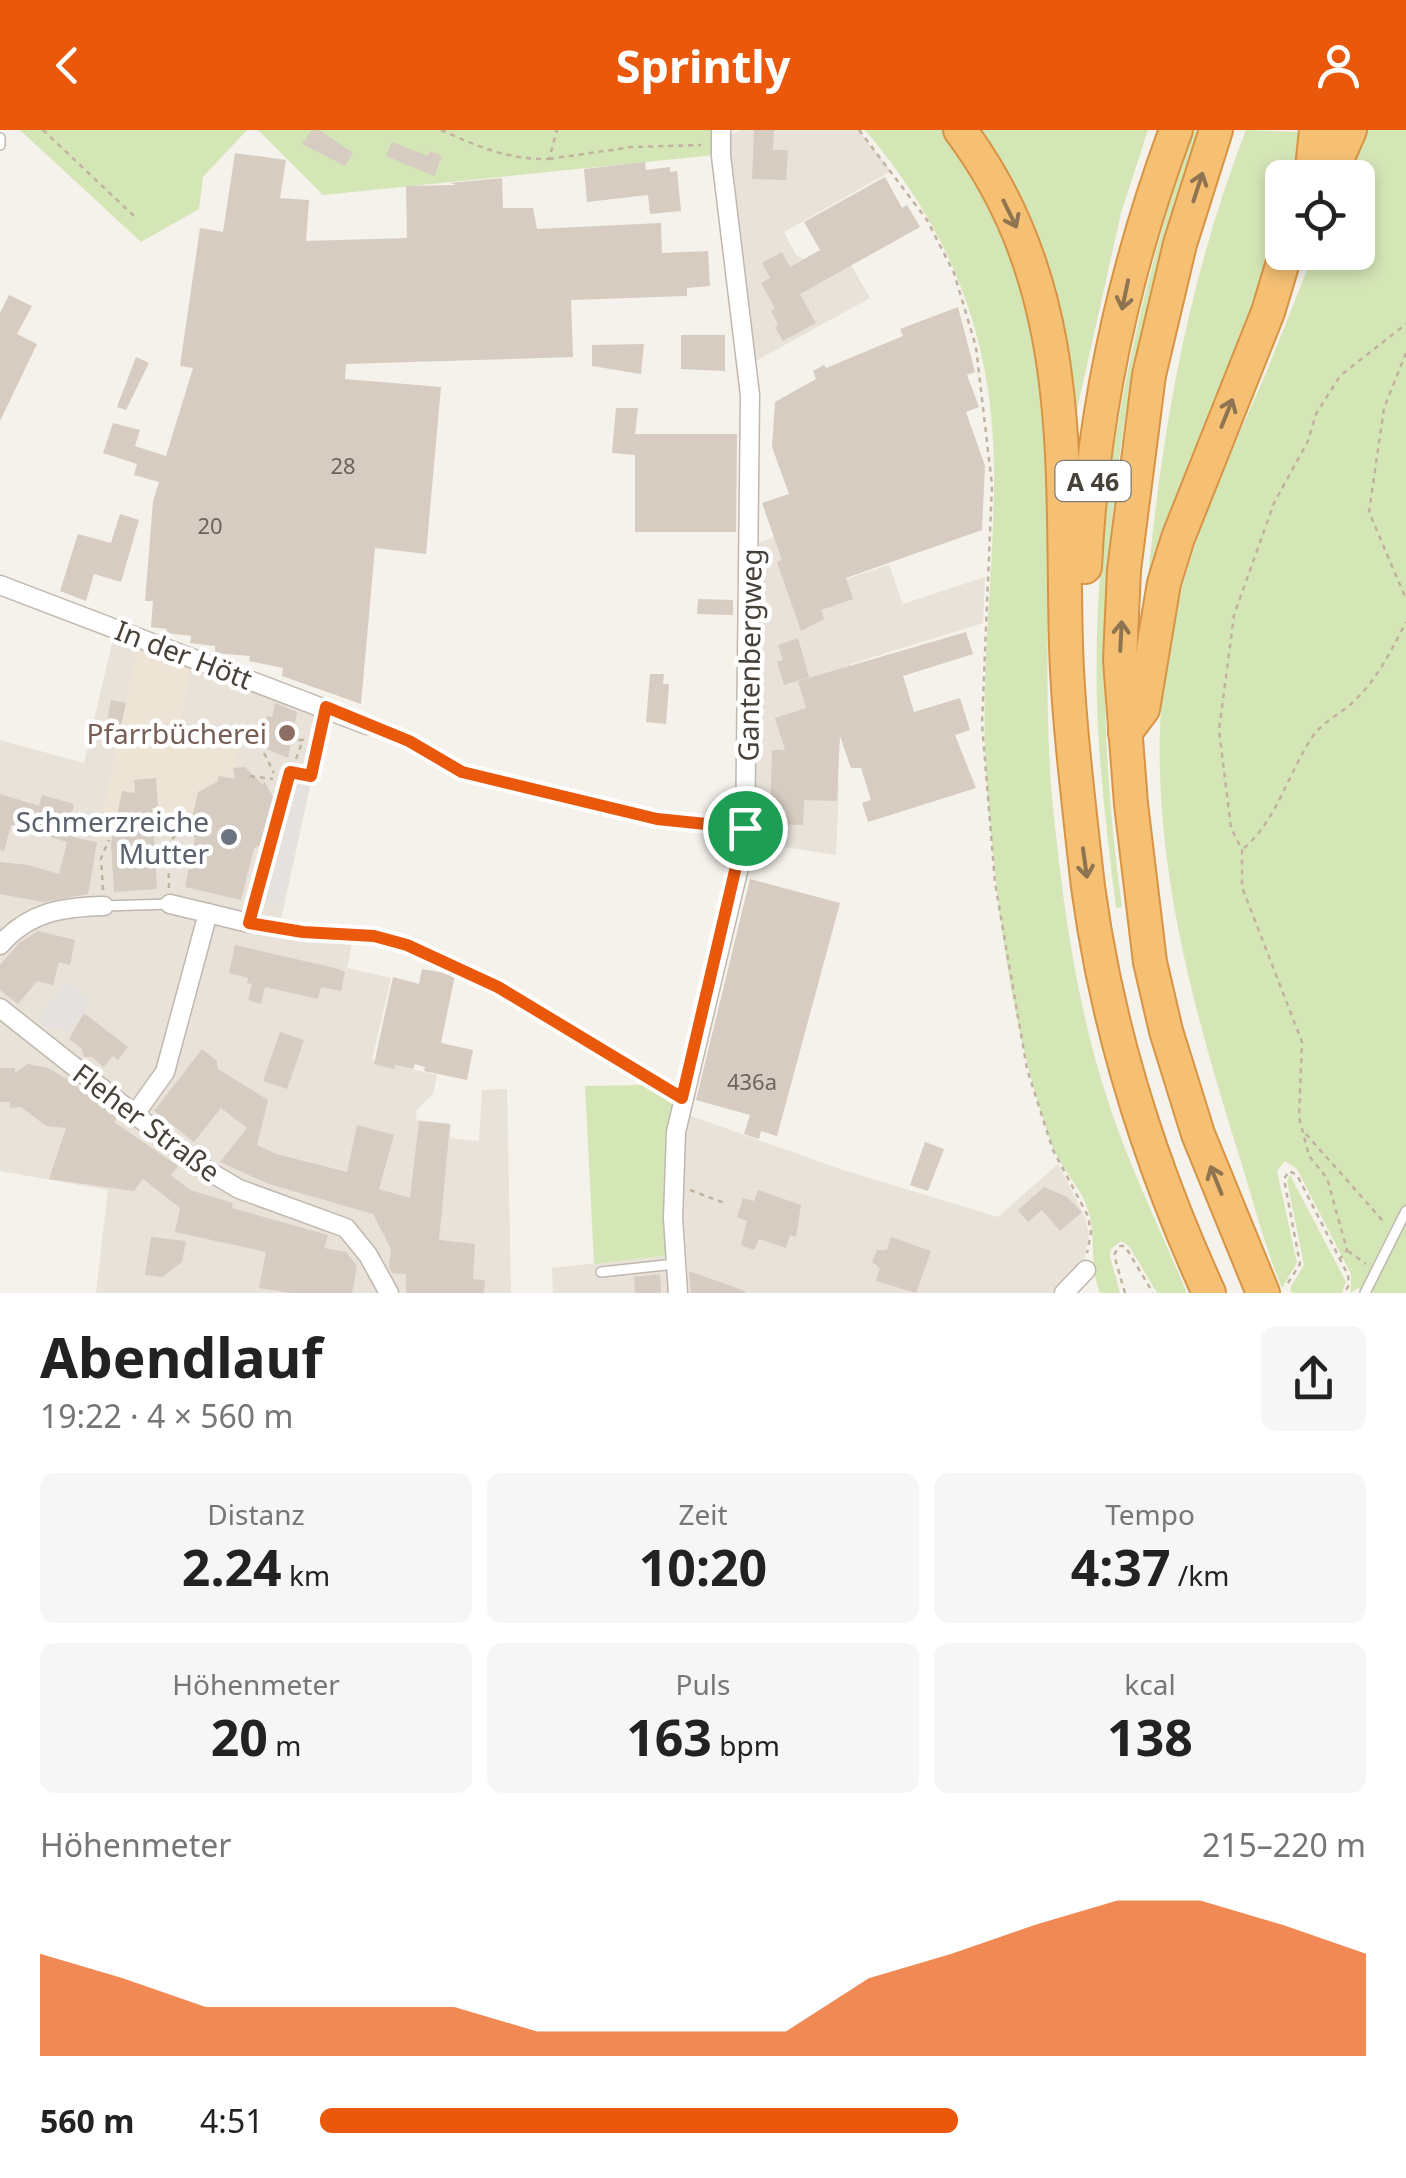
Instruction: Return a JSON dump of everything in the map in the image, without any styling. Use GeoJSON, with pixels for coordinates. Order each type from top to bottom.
{"type":"FeatureCollection","features":[{"type":"Feature","properties":{"kind":"highway"},"geometry":{"type":"LineString","coordinates":[[960,130],[978,154],[1012,218],[1047,315],[1064,478],[1066,651],[1077,766]]}},
{"type":"Feature","properties":{"kind":"highway","name":"A 46"},"geometry":{"type":"LineString","coordinates":[[1176,130],[1134,254],[1097,448],[1086,536],[1077,766],[1095,932],[1113,1021],[1134,1100],[1208,1293]]}},
{"type":"Feature","properties":{"kind":"highway","name":"A 46"},"geometry":{"type":"LineString","coordinates":[[1216,130],[1180,244],[1149,374],[1124,570],[1120,660],[1141,900],[1166,1032],[1198,1134],[1274,1290]]}},
{"type":"Feature","properties":{"kind":"highway"},"geometry":{"type":"LineString","coordinates":[[1313,160],[1316,130]]}},
{"type":"Feature","properties":{"kind":"highway"},"geometry":{"type":"LineString","coordinates":[[1337,160],[1350,130]]}},
{"type":"Feature","properties":{"kind":"highway"},"geometry":{"type":"LineString","coordinates":[[1125,733],[1143,709],[1164,583],[1178,538],[1268,312],[1281,270]]}},
{"type":"Feature","properties":{"kind":"highway"},"geometry":{"type":"LineString","coordinates":[[1268,312],[1290,270]]}},
{"type":"Feature","properties":{"kind":"street","name":"Gantenbergweg"},"geometry":{"type":"LineString","coordinates":[[678,1293],[673,1190],[676,1132],[745,828],[750,395],[721,137]]}},
{"type":"Feature","properties":{"kind":"street","name":"In der Hött"},"geometry":{"type":"LineString","coordinates":[[0,585],[368,725]]}},
{"type":"Feature","properties":{"kind":"street"},"geometry":{"type":"LineString","coordinates":[[170,904],[249,923]]}},
{"type":"Feature","properties":{"kind":"street"},"geometry":{"type":"LineString","coordinates":[[0,946],[19,926],[50,911],[104,906]]}},
{"type":"Feature","properties":{"kind":"street"},"geometry":{"type":"LineString","coordinates":[[135,1114],[164,1072],[208,912]]}},
{"type":"Feature","properties":{"kind":"street","name":"Fleher Straße"},"geometry":{"type":"LineString","coordinates":[[0,1008],[227,1183],[346,1228],[368,1255],[389,1293]]}},
{"type":"Feature","properties":{"kind":"street"},"geometry":{"type":"LineString","coordinates":[[1064,1293],[1086,1270]]}},
{"type":"Feature","properties":{"kind":"lane"},"geometry":{"type":"LineString","coordinates":[[290,772],[249,923],[303,932]]}},
{"type":"Feature","properties":{"kind":"lane"},"geometry":{"type":"LineString","coordinates":[[104,906],[170,904]]}},
{"type":"Feature","properties":{"kind":"lane"},"geometry":{"type":"LineString","coordinates":[[1364,1293],[1406,1211]]}},
{"type":"Feature","properties":{"kind":"lane"},"geometry":{"type":"LineString","coordinates":[[601,1272],[678,1264]]}},
{"type":"Feature","properties":{"kind":"path"},"geometry":{"type":"LineString","coordinates":[[42,130],[135,217]]}},
{"type":"Feature","properties":{"kind":"path"},"geometry":{"type":"LineString","coordinates":[[440,130],[521,160],[549,160],[721,137]]}},
{"type":"Feature","properties":{"kind":"path"},"geometry":{"type":"LineString","coordinates":[[549,160],[557,130]]}},
{"type":"Feature","properties":{"kind":"path"},"geometry":{"type":"LineString","coordinates":[[859,130],[927,220],[954,273],[976,347],[992,485],[982,724],[995,883],[1027,1069],[1053,1150],[1088,1216],[1091,1234],[1086,1270]]}},
{"type":"Feature","properties":{"kind":"path"},"geometry":{"type":"LineString","coordinates":[[1377,1272],[1347,1250],[1327,1178],[1309,1156],[1298,1117],[1302,1042],[1242,887],[1242,850],[1231,828],[1219,730],[1234,614],[1274,504],[1308,440],[1316,414],[1340,376],[1406,324]]}},
{"type":"Feature","properties":{"kind":"path"},"geometry":{"type":"LineString","coordinates":[[1406,353],[1384,408],[1369,512],[1406,600]]}},
{"type":"Feature","properties":{"kind":"path"},"geometry":{"type":"LineString","coordinates":[[1242,850],[1266,830],[1279,796],[1316,731],[1360,696],[1406,622]]}},
{"type":"Feature","properties":{"kind":"path"},"geometry":{"type":"LineString","coordinates":[[297,740],[303,740],[290,772],[311,776],[326,707]]}},
{"type":"Feature","properties":{"kind":"path"},"geometry":{"type":"LineString","coordinates":[[368,725],[409,741],[462,772],[657,819],[745,828]]}},
{"type":"Feature","properties":{"kind":"path"},"geometry":{"type":"LineString","coordinates":[[250,776],[277,779],[264,753]]}},
{"type":"Feature","properties":{"kind":"path"},"geometry":{"type":"LineString","coordinates":[[170,904],[168,846],[182,826]]}},
{"type":"Feature","properties":{"kind":"path"},"geometry":{"type":"LineString","coordinates":[[104,906],[101,858],[109,840]]}},
{"type":"Feature","properties":{"kind":"path"},"geometry":{"type":"LineString","coordinates":[[303,932],[374,936],[454,965],[682,1098]]}},
{"type":"Feature","properties":{"kind":"path"},"geometry":{"type":"LineString","coordinates":[[1305,1132],[1395,1235]]}},
{"type":"Feature","properties":{"kind":"path"},"geometry":{"type":"LineString","coordinates":[[1274,1290],[1300,1264],[1284,1178],[1288,1171],[1297,1175],[1350,1281],[1344,1293]]}},
{"type":"Feature","properties":{"kind":"path"},"geometry":{"type":"LineString","coordinates":[[673,1190],[692,1190],[727,1204]]}},
{"type":"Feature","properties":{"kind":"path"},"geometry":{"type":"LineString","coordinates":[[1125,1293],[1114,1254],[1120,1246],[1125,1246],[1153,1293]]}},
{"type":"Feature","properties":{"kind":"path"},"geometry":{"type":"LineString","coordinates":[[1339,1260],[1347,1250]]}},
{"type":"Feature","properties":{"kind":"shaded area"},"geometry":{"type":"Polygon","coordinates":[[[741,130],[858,130],[891,171],[784,232],[796,255],[833,275],[851,265],[870,298],[750,364],[725,137],[741,130]]]}},
{"type":"Feature","properties":{"kind":"shaded area"},"geometry":{"type":"Polygon","coordinates":[[[809,524],[846,579],[889,565],[903,604],[985,577],[983,623],[851,664],[854,674],[823,785],[839,785],[836,855],[750,842],[755,544],[809,524]]]}},
{"type":"Feature","properties":{"kind":"shaded area"},"geometry":{"type":"Polygon","coordinates":[[[115,630],[326,714],[280,924],[353,939],[347,968],[391,978],[372,1060],[437,1075],[433,1094],[417,1110],[416,1120],[451,1124],[450,1138],[479,1141],[482,1090],[507,1089],[511,1293],[331,1293],[296,1284],[294,1293],[96,1293],[108,1190],[0,1171],[0,740],[84,763],[115,630]]]}},
{"type":"Feature","properties":{"kind":"shaded area"},"geometry":{"type":"Polygon","coordinates":[[[138,641],[191,663],[182,719],[207,742],[238,748],[236,768],[215,787],[205,788],[203,794],[198,792],[193,826],[154,827],[154,845],[101,839],[97,842],[138,641]]]}},
{"type":"Feature","properties":{"kind":"shaded area"},"geometry":{"type":"Polygon","coordinates":[[[293,776],[310,780],[281,905],[260,899],[293,776]]]}},
{"type":"Feature","properties":{"kind":"shaded area"},"geometry":{"type":"Polygon","coordinates":[[[66,981],[92,1001],[68,1032],[56,1023],[50,1029],[37,1019],[66,981]]]}},
{"type":"Feature","properties":{"kind":"shaded area"},"geometry":{"type":"Polygon","coordinates":[[[683,1113],[840,1169],[998,1217],[1058,1164],[1085,1217],[1089,1234],[1083,1268],[1061,1293],[553,1293],[552,1268],[673,1255],[683,1113]]]}},
{"type":"Feature","properties":{"kind":"green space"},"geometry":{"type":"Polygon","coordinates":[[[20,130],[247,130],[203,177],[199,209],[141,242],[20,130]]]}},
{"type":"Feature","properties":{"kind":"green space"},"geometry":{"type":"Polygon","coordinates":[[[258,130],[712,130],[715,155],[323,195],[258,130]]]}},
{"type":"Feature","properties":{"kind":"green space"},"geometry":{"type":"Polygon","coordinates":[[[865,130],[947,130],[991,206],[1024,286],[1045,415],[1049,742],[1057,844],[1073,957],[1088,1031],[1117,1128],[1187,1293],[1157,1293],[1129,1246],[1121,1241],[1111,1249],[1110,1256],[1120,1293],[1100,1293],[1094,1271],[1090,1215],[1055,1153],[1038,1102],[1008,969],[987,788],[985,674],[994,484],[987,385],[964,294],[945,252],[923,210],[865,130]]]}},
{"type":"Feature","properties":{"kind":"green space"},"geometry":{"type":"Polygon","coordinates":[[[979,130],[1148,130],[1121,213],[1075,419],[1056,299],[998,159],[979,130]]]}},
{"type":"Feature","properties":{"kind":"green space"},"geometry":{"type":"Polygon","coordinates":[[[1193,130],[1200,130],[1144,322],[1125,417],[1113,514],[1106,610],[1105,708],[1122,907],[1116,908],[1098,730],[1101,557],[1109,484],[1134,341],[1193,130]]]}},
{"type":"Feature","properties":{"kind":"green space"},"geometry":{"type":"Polygon","coordinates":[[[1246,130],[1300,132],[1298,160],[1265,160],[1265,270],[1271,270],[1145,609],[1178,366],[1225,189],[1246,130]]]}},
{"type":"Feature","properties":{"kind":"green space"},"geometry":{"type":"Polygon","coordinates":[[[1367,130],[1406,130],[1406,1293],[1368,1293],[1358,1288],[1351,1293],[1351,1274],[1297,1169],[1285,1161],[1277,1171],[1297,1263],[1282,1288],[1222,1101],[1187,970],[1164,837],[1160,770],[1161,703],[1170,636],[1194,548],[1307,270],[1375,270],[1375,160],[1354,160],[1367,130]]]}},
{"type":"Feature","properties":{"kind":"green space"},"geometry":{"type":"Polygon","coordinates":[[[640,1085],[671,1091],[675,1098],[673,1255],[594,1264],[585,1086],[640,1085]]]}},
{"type":"Feature","properties":{"kind":"green space"},"geometry":{"type":"Polygon","coordinates":[[[1290,1175],[1346,1282],[1342,1293],[1292,1293],[1290,1288],[1304,1265],[1287,1181],[1290,1175]]]}},
{"type":"Feature","properties":{"kind":"building"},"geometry":{"type":"Polygon","coordinates":[[[312,130],[319,130],[353,153],[345,166],[302,144],[312,130]]]}},
{"type":"Feature","properties":{"kind":"building"},"geometry":{"type":"Polygon","coordinates":[[[754,130],[774,130],[773,150],[788,150],[786,180],[752,179],[754,130]]]}},
{"type":"Feature","properties":{"kind":"building"},"geometry":{"type":"Polygon","coordinates":[[[392,142],[428,156],[430,151],[442,156],[434,176],[386,156],[392,142]]]}},
{"type":"Feature","properties":{"kind":"building"},"geometry":{"type":"Polygon","coordinates":[[[235,153],[286,160],[280,198],[309,200],[306,241],[407,238],[406,186],[456,185],[450,183],[502,178],[503,208],[533,208],[537,229],[661,223],[662,253],[708,251],[710,286],[687,288],[687,296],[571,300],[573,357],[346,364],[345,379],[441,387],[426,554],[375,548],[361,704],[282,676],[283,668],[249,661],[250,656],[215,653],[215,646],[190,643],[191,636],[151,627],[153,601],[145,601],[153,501],[159,482],[134,475],[137,464],[103,453],[113,423],[140,430],[135,446],[166,456],[193,368],[180,366],[200,228],[223,232],[235,153]]]}},
{"type":"Feature","properties":{"kind":"building"},"geometry":{"type":"Polygon","coordinates":[[[645,162],[646,170],[670,167],[670,172],[677,171],[681,211],[650,214],[648,195],[587,202],[584,169],[645,162]]]}},
{"type":"Feature","properties":{"kind":"building"},"geometry":{"type":"Polygon","coordinates":[[[885,177],[902,208],[907,205],[920,227],[800,294],[816,323],[783,341],[771,311],[775,308],[761,283],[770,278],[762,263],[782,252],[790,267],[820,250],[804,222],[885,177]]]}},
{"type":"Feature","properties":{"kind":"building"},"geometry":{"type":"Polygon","coordinates":[[[9,295],[32,306],[17,334],[37,344],[0,421],[0,313],[9,295]]]}},
{"type":"Feature","properties":{"kind":"building"},"geometry":{"type":"Polygon","coordinates":[[[958,307],[975,372],[967,375],[979,407],[966,412],[985,466],[982,530],[846,578],[853,599],[821,610],[824,619],[801,631],[762,503],[789,494],[772,447],[775,402],[816,379],[813,371],[824,365],[826,368],[903,336],[900,329],[958,307]]]}},
{"type":"Feature","properties":{"kind":"building"},"geometry":{"type":"Polygon","coordinates":[[[681,335],[725,335],[725,371],[681,369],[681,335]]]}},
{"type":"Feature","properties":{"kind":"building"},"geometry":{"type":"Polygon","coordinates":[[[644,344],[641,374],[592,366],[592,345],[644,344]]]}},
{"type":"Feature","properties":{"kind":"building"},"geometry":{"type":"Polygon","coordinates":[[[136,357],[149,363],[126,410],[117,407],[136,357]]]}},
{"type":"Feature","properties":{"kind":"building"},"geometry":{"type":"Polygon","coordinates":[[[616,408],[638,408],[635,434],[737,434],[736,532],[635,532],[635,455],[612,453],[616,408]]]}},
{"type":"Feature","properties":{"kind":"building"},"geometry":{"type":"Polygon","coordinates":[[[120,514],[139,520],[121,582],[94,574],[86,601],[60,591],[78,534],[111,543],[120,514]]]}},
{"type":"Feature","properties":{"kind":"building"},"geometry":{"type":"Polygon","coordinates":[[[698,599],[733,600],[733,615],[697,614],[698,599]]]}},
{"type":"Feature","properties":{"kind":"building"},"geometry":{"type":"Polygon","coordinates":[[[966,632],[973,654],[903,676],[914,712],[960,698],[970,730],[955,735],[976,788],[868,822],[862,803],[871,800],[861,768],[851,768],[840,736],[837,801],[804,800],[803,825],[770,824],[772,750],[785,750],[775,718],[806,708],[798,681],[966,632]]]}},
{"type":"Feature","properties":{"kind":"building"},"geometry":{"type":"Polygon","coordinates":[[[798,638],[809,677],[784,685],[777,662],[783,660],[778,645],[798,638]]]}},
{"type":"Feature","properties":{"kind":"building"},"geometry":{"type":"Polygon","coordinates":[[[650,674],[664,674],[663,684],[669,684],[666,724],[646,722],[650,674]]]}},
{"type":"Feature","properties":{"kind":"building"},"geometry":{"type":"Polygon","coordinates":[[[111,700],[126,703],[117,744],[103,740],[111,700]]]}},
{"type":"Feature","properties":{"kind":"building"},"geometry":{"type":"Polygon","coordinates":[[[275,703],[297,712],[288,758],[260,746],[267,716],[272,717],[275,703]]]}},
{"type":"Feature","properties":{"kind":"building","name":"Schmerzreiche Mutter"},"geometry":{"type":"Polygon","coordinates":[[[245,767],[263,785],[264,781],[273,797],[262,845],[254,848],[241,900],[185,887],[195,838],[190,827],[198,792],[217,782],[219,776],[235,779],[233,768],[245,767]]]}},
{"type":"Feature","properties":{"kind":"building"},"geometry":{"type":"Polygon","coordinates":[[[156,778],[158,808],[152,808],[157,889],[114,892],[111,844],[122,791],[135,793],[134,780],[156,778]]]}},
{"type":"Feature","properties":{"kind":"building"},"geometry":{"type":"Polygon","coordinates":[[[0,794],[39,806],[42,795],[74,804],[70,823],[79,826],[76,838],[97,842],[88,894],[43,902],[0,894],[0,862],[59,874],[67,842],[11,825],[4,851],[0,850],[0,794]]]}},
{"type":"Feature","properties":{"kind":"building"},"geometry":{"type":"Polygon","coordinates":[[[750,879],[840,903],[777,1136],[761,1131],[759,1139],[744,1134],[750,1115],[696,1100],[750,879]]]}},
{"type":"Feature","properties":{"kind":"building"},"geometry":{"type":"Polygon","coordinates":[[[38,931],[75,940],[70,965],[59,962],[53,985],[37,981],[18,1004],[0,990],[0,965],[19,943],[38,931]]]}},
{"type":"Feature","properties":{"kind":"building"},"geometry":{"type":"Polygon","coordinates":[[[235,945],[339,969],[345,972],[341,991],[321,987],[318,999],[265,987],[261,1004],[248,1000],[252,984],[247,983],[248,978],[229,973],[235,945]]]}},
{"type":"Feature","properties":{"kind":"building"},"geometry":{"type":"Polygon","coordinates":[[[422,969],[455,975],[441,1043],[473,1050],[467,1080],[424,1071],[425,1067],[415,1064],[413,1069],[395,1065],[394,1069],[374,1064],[393,977],[419,984],[422,969]]]}},
{"type":"Feature","properties":{"kind":"building"},"geometry":{"type":"Polygon","coordinates":[[[84,1013],[128,1047],[118,1060],[113,1056],[104,1067],[92,1057],[84,1057],[82,1049],[69,1039],[84,1013]]]}},
{"type":"Feature","properties":{"kind":"building"},"geometry":{"type":"Polygon","coordinates":[[[280,1032],[304,1040],[287,1089],[263,1081],[280,1032]]]}},
{"type":"Feature","properties":{"kind":"building"},"geometry":{"type":"Polygon","coordinates":[[[202,1049],[217,1061],[218,1069],[268,1100],[257,1145],[276,1154],[347,1172],[357,1125],[394,1135],[379,1189],[410,1198],[419,1121],[450,1124],[439,1240],[475,1244],[473,1279],[485,1280],[484,1293],[406,1293],[406,1274],[392,1273],[391,1249],[373,1214],[269,1184],[220,1162],[247,1128],[221,1108],[194,1142],[154,1111],[202,1049]]]}},
{"type":"Feature","properties":{"kind":"building"},"geometry":{"type":"Polygon","coordinates":[[[28,1064],[48,1068],[67,1079],[117,1118],[114,1122],[178,1166],[171,1175],[190,1190],[233,1203],[232,1208],[328,1235],[324,1248],[346,1252],[357,1266],[352,1293],[291,1293],[259,1288],[266,1252],[175,1232],[180,1208],[143,1179],[134,1191],[49,1179],[66,1128],[46,1126],[21,1107],[10,1108],[10,1102],[0,1102],[0,1068],[15,1068],[15,1073],[28,1064]]]}},
{"type":"Feature","properties":{"kind":"building"},"geometry":{"type":"Polygon","coordinates":[[[925,1142],[944,1149],[928,1191],[910,1185],[925,1142]]]}},
{"type":"Feature","properties":{"kind":"building"},"geometry":{"type":"Polygon","coordinates":[[[1044,1187],[1067,1197],[1082,1212],[1060,1231],[1042,1210],[1028,1222],[1018,1210],[1044,1187]]]}},
{"type":"Feature","properties":{"kind":"building"},"geometry":{"type":"Polygon","coordinates":[[[758,1190],[801,1205],[796,1237],[790,1235],[786,1248],[759,1239],[754,1250],[741,1245],[747,1221],[737,1217],[743,1198],[754,1201],[758,1190]]]}},
{"type":"Feature","properties":{"kind":"building"},"geometry":{"type":"Polygon","coordinates":[[[151,1237],[186,1241],[182,1262],[162,1277],[145,1275],[151,1237]]]}},
{"type":"Feature","properties":{"kind":"building"},"geometry":{"type":"Polygon","coordinates":[[[891,1237],[931,1251],[916,1293],[876,1281],[880,1268],[872,1262],[877,1250],[887,1250],[891,1237]]]}},
{"type":"Feature","properties":{"kind":"building"},"geometry":{"type":"Polygon","coordinates":[[[689,1271],[745,1291],[745,1293],[691,1293],[689,1271]]]}},
{"type":"Feature","properties":{"kind":"building"},"geometry":{"type":"Polygon","coordinates":[[[660,1274],[661,1293],[635,1293],[634,1277],[660,1274]]]}},
{"type":"Feature","properties":{"kind":"place","name":"Pfarrbücherei"},"geometry":{"type":"Point","coordinates":[287,733]}},
{"type":"Feature","properties":{"kind":"place","name":"Schmerzreiche Mutter"},"geometry":{"type":"Point","coordinates":[229,837]}},
{"type":"Feature","properties":{"kind":"route"},"geometry":{"type":"LineString","coordinates":[[326,707],[409,741],[462,772],[657,819],[745,828],[745,842],[682,1098],[498,987],[407,945],[374,936],[303,932],[249,923],[290,772],[311,776],[326,707]]}}]}
